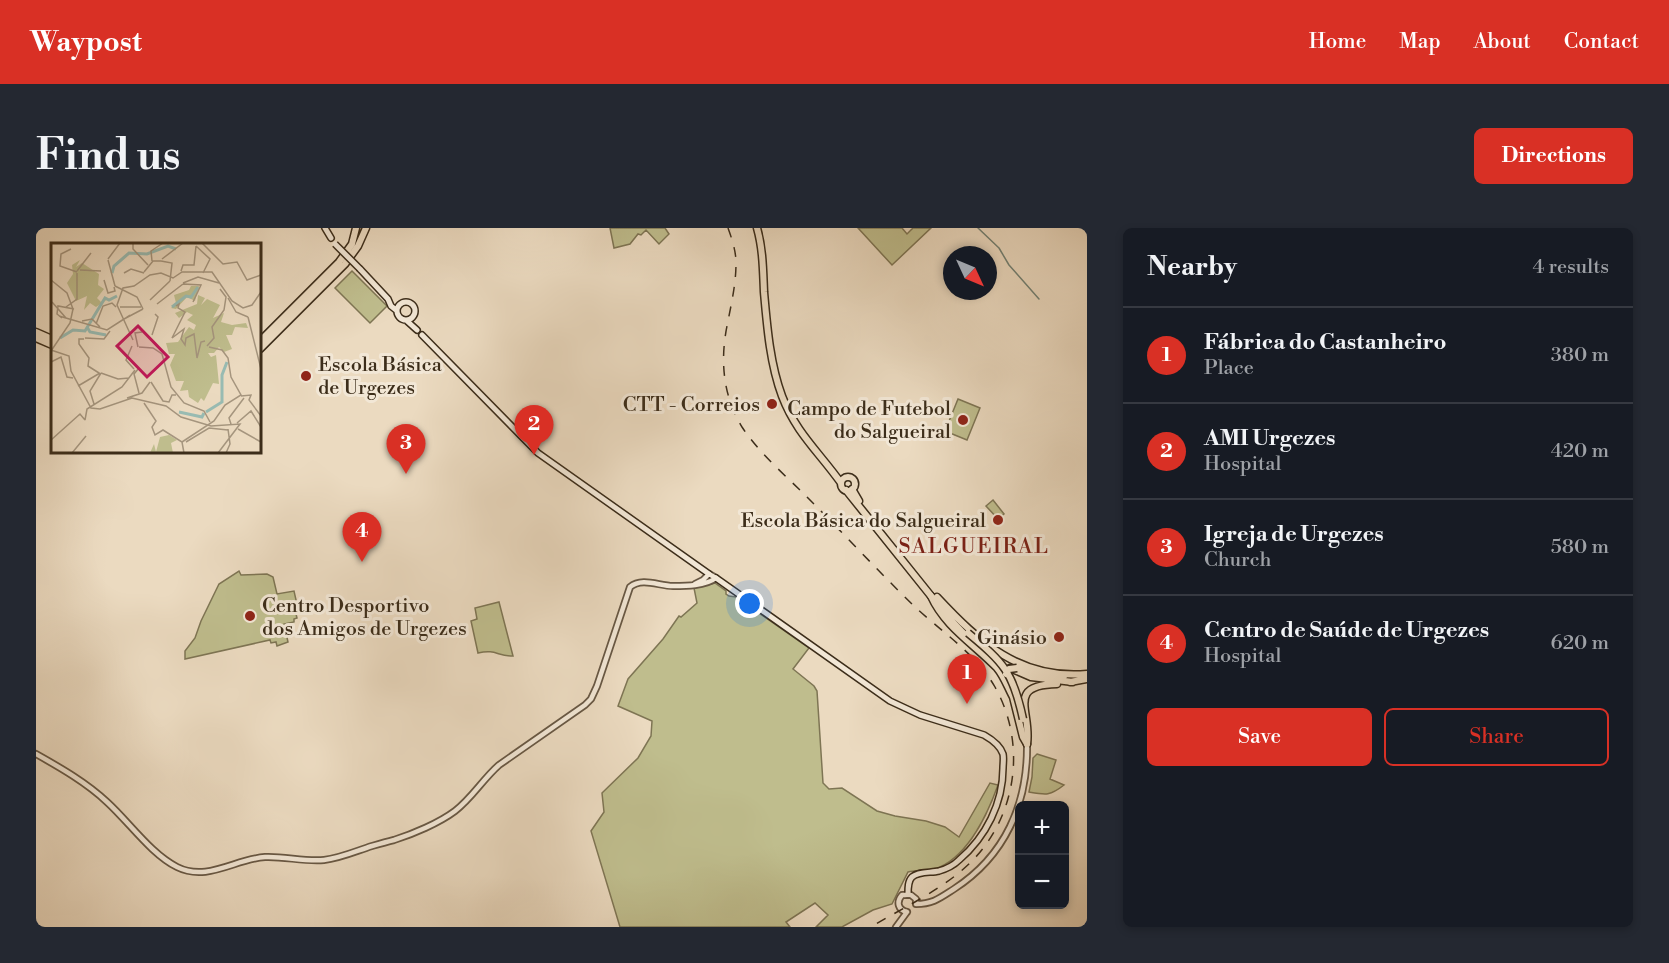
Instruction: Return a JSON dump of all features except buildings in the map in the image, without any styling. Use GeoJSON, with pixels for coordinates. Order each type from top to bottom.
{"type":"FeatureCollection","features":[{"type":"Feature","properties":{"kind":"main road"},"geometry":{"type":"LineString","coordinates":[[325,228],[331,238]]}},
{"type":"Feature","properties":{"kind":"main road"},"geometry":{"type":"LineString","coordinates":[[261,340],[339,262],[352,244],[356,228]]}},
{"type":"Feature","properties":{"kind":"main road"},"geometry":{"type":"LineString","coordinates":[[261,348],[345,264],[358,246],[366,228]]}},
{"type":"Feature","properties":{"kind":"main road"},"geometry":{"type":"LineString","coordinates":[[757,228],[761,245],[764,294],[773,365],[778,384],[807,442],[843,480]]}},
{"type":"Feature","properties":{"kind":"main road"},"geometry":{"type":"LineString","coordinates":[[335,244],[388,299],[399,318],[410,319]]}},
{"type":"Feature","properties":{"kind":"main road"},"geometry":{"type":"LineString","coordinates":[[388,299],[412,304],[415,310],[410,319]]}},
{"type":"Feature","properties":{"kind":"main road"},"geometry":{"type":"LineString","coordinates":[[396,310],[400,303]]}},
{"type":"Feature","properties":{"kind":"main road"},"geometry":{"type":"LineString","coordinates":[[410,319],[417,330]]}},
{"type":"Feature","properties":{"kind":"main road"},"geometry":{"type":"LineString","coordinates":[[36,332],[51,339]]}},
{"type":"Feature","properties":{"kind":"main road"},"geometry":{"type":"LineString","coordinates":[[422,335],[537,453],[709,574]]}},
{"type":"Feature","properties":{"kind":"main road"},"geometry":{"type":"LineString","coordinates":[[36,338],[51,345]]}},
{"type":"Feature","properties":{"kind":"main road"},"geometry":{"type":"LineString","coordinates":[[843,480],[850,478],[853,480],[854,486],[849,490]]}},
{"type":"Feature","properties":{"kind":"main road"},"geometry":{"type":"LineString","coordinates":[[843,480],[843,488],[849,490],[965,635],[983,652],[999,663],[1031,677],[1073,682]]}},
{"type":"Feature","properties":{"kind":"main road"},"geometry":{"type":"LineString","coordinates":[[716,578],[890,701],[920,715],[984,735],[993,741],[1003,753],[1003,782],[998,806],[986,828],[971,848],[952,866],[912,877],[908,894]]}},
{"type":"Feature","properties":{"kind":"main road"},"geometry":{"type":"LineString","coordinates":[[934,596],[1005,668],[1016,690],[1027,744]]}},
{"type":"Feature","properties":{"kind":"main road"},"geometry":{"type":"LineString","coordinates":[[934,596],[975,634],[1009,660],[1055,674],[1087,674]]}},
{"type":"Feature","properties":{"kind":"main road"},"geometry":{"type":"LineString","coordinates":[[934,596],[941,613],[954,629],[998,669],[1013,697]]}},
{"type":"Feature","properties":{"kind":"main road"},"geometry":{"type":"LineString","coordinates":[[1027,744],[1005,676],[1010,669],[1017,668],[1046,675],[1070,674]]}},
{"type":"Feature","properties":{"kind":"main road"},"geometry":{"type":"LineString","coordinates":[[1027,744],[1024,704],[1027,692],[1038,685],[1087,679]]}},
{"type":"Feature","properties":{"kind":"street"},"geometry":{"type":"LineString","coordinates":[[331,238],[335,244]]}},
{"type":"Feature","properties":{"kind":"street"},"geometry":{"type":"LineString","coordinates":[[417,330],[422,335]]}},
{"type":"Feature","properties":{"kind":"street"},"geometry":{"type":"LineString","coordinates":[[36,754],[67,772],[106,801],[163,858],[179,868],[199,872],[265,857],[322,861],[342,857],[414,832],[454,812],[499,765],[588,702],[597,686],[630,587],[635,583],[672,586],[709,583],[716,578],[709,574],[694,584]]}},
{"type":"Feature","properties":{"kind":"street"},"geometry":{"type":"LineString","coordinates":[[916,904],[932,903],[957,887],[995,852],[1011,825],[1021,800],[1027,765],[1027,744]]}},
{"type":"Feature","properties":{"kind":"street"},"geometry":{"type":"LineString","coordinates":[[896,927],[916,904],[914,896],[908,894],[902,895],[898,903],[901,909],[907,912]]}},
{"type":"Feature","properties":{"kind":"shaded area"},"geometry":{"type":"Polygon","coordinates":[[[610,228],[665,228],[669,234],[659,244],[646,230],[641,235],[638,234],[630,244],[614,248],[610,228]]]}},
{"type":"Feature","properties":{"kind":"shaded area"},"geometry":{"type":"Polygon","coordinates":[[[858,228],[902,228],[907,234],[913,228],[931,228],[892,265],[858,228]]]}},
{"type":"Feature","properties":{"kind":"shaded area"},"geometry":{"type":"Polygon","coordinates":[[[352,271],[387,306],[370,323],[335,288],[352,271]]]}},
{"type":"Feature","properties":{"kind":"shaded area","name":"Campo de Futebol do Salgueiral"},"geometry":{"type":"Polygon","coordinates":[[[958,399],[980,408],[967,440],[945,431],[958,399]]]}},
{"type":"Feature","properties":{"kind":"shaded area"},"geometry":{"type":"Polygon","coordinates":[[[993,500],[1004,514],[998,519],[986,506],[993,500]]]}},
{"type":"Feature","properties":{"kind":"shaded area","name":"Centro Desportivo dos Amigos de Urgezes"},"geometry":{"type":"Polygon","coordinates":[[[239,571],[241,575],[267,574],[273,577],[277,594],[294,591],[299,613],[296,614],[297,618],[294,622],[284,624],[288,642],[277,646],[276,642],[271,643],[270,640],[185,659],[185,651],[195,638],[219,584],[239,571]]]}},
{"type":"Feature","properties":{"kind":"shaded area"},"geometry":{"type":"Polygon","coordinates":[[[715,583],[726,591],[726,594],[736,597],[809,648],[793,669],[817,691],[823,783],[829,789],[842,788],[877,811],[945,827],[959,837],[990,783],[998,785],[983,820],[960,853],[940,867],[908,872],[892,904],[873,910],[842,927],[816,927],[828,915],[815,903],[786,922],[790,927],[620,927],[591,831],[604,812],[602,793],[638,758],[651,736],[652,721],[618,706],[628,679],[663,639],[679,616],[681,617],[697,603],[694,588],[715,583]]]}},
{"type":"Feature","properties":{"kind":"shaded area"},"geometry":{"type":"Polygon","coordinates":[[[499,602],[513,656],[489,652],[478,653],[471,621],[477,619],[475,608],[499,602]]]}},
{"type":"Feature","properties":{"kind":"shaded area"},"geometry":{"type":"Polygon","coordinates":[[[1037,754],[1056,760],[1050,779],[1064,785],[1051,793],[1029,792],[1033,758],[1037,754]]]}},
{"type":"Feature","properties":{"kind":"waterway"},"geometry":{"type":"LineString","coordinates":[[978,228],[999,248],[1009,265],[1039,299]]}},
{"type":"Feature","properties":{"kind":"railway"},"geometry":{"type":"LineString","coordinates":[[728,228],[735,250],[736,271],[725,339],[724,365],[727,391],[742,427],[764,455],[901,593],[978,664],[995,687],[1005,709],[1011,732],[1014,756],[1007,802],[986,845],[970,863],[947,882],[871,927]]}},
{"type":"Feature","properties":{"kind":"place","name":"Escola Básica de Urgezes"},"geometry":{"type":"Point","coordinates":[306,376]}},
{"type":"Feature","properties":{"kind":"place","name":"CTT - Correios"},"geometry":{"type":"Point","coordinates":[772,404]}},
{"type":"Feature","properties":{"kind":"place","name":"Campo de Futebol do Salgueiral"},"geometry":{"type":"Point","coordinates":[963,420]}},
{"type":"Feature","properties":{"kind":"place","name":"AMI Urgezes"},"geometry":{"type":"Point","coordinates":[534,455]}},
{"type":"Feature","properties":{"kind":"place","name":"Igreja de Urgezes"},"geometry":{"type":"Point","coordinates":[406,474]}},
{"type":"Feature","properties":{"kind":"place","name":"Escola Básica do Salgueiral"},"geometry":{"type":"Point","coordinates":[998,520]}},
{"type":"Feature","properties":{"kind":"place","name":"Centro de Saúde de Urgezes"},"geometry":{"type":"Point","coordinates":[362,562]}},
{"type":"Feature","properties":{"kind":"place","name":"Centro Desportivo dos Amigos de Urgezes"},"geometry":{"type":"Point","coordinates":[250,616]}},
{"type":"Feature","properties":{"kind":"place","name":"Ginásio"},"geometry":{"type":"Point","coordinates":[1059,637]}},
{"type":"Feature","properties":{"kind":"place","name":"Fábrica do Castanheiro"},"geometry":{"type":"Point","coordinates":[967,704]}},
{"type":"Feature","properties":{"kind":"district","name":"SALGUEIRAL"},"geometry":{"type":"Point","coordinates":[974,546]}}]}
